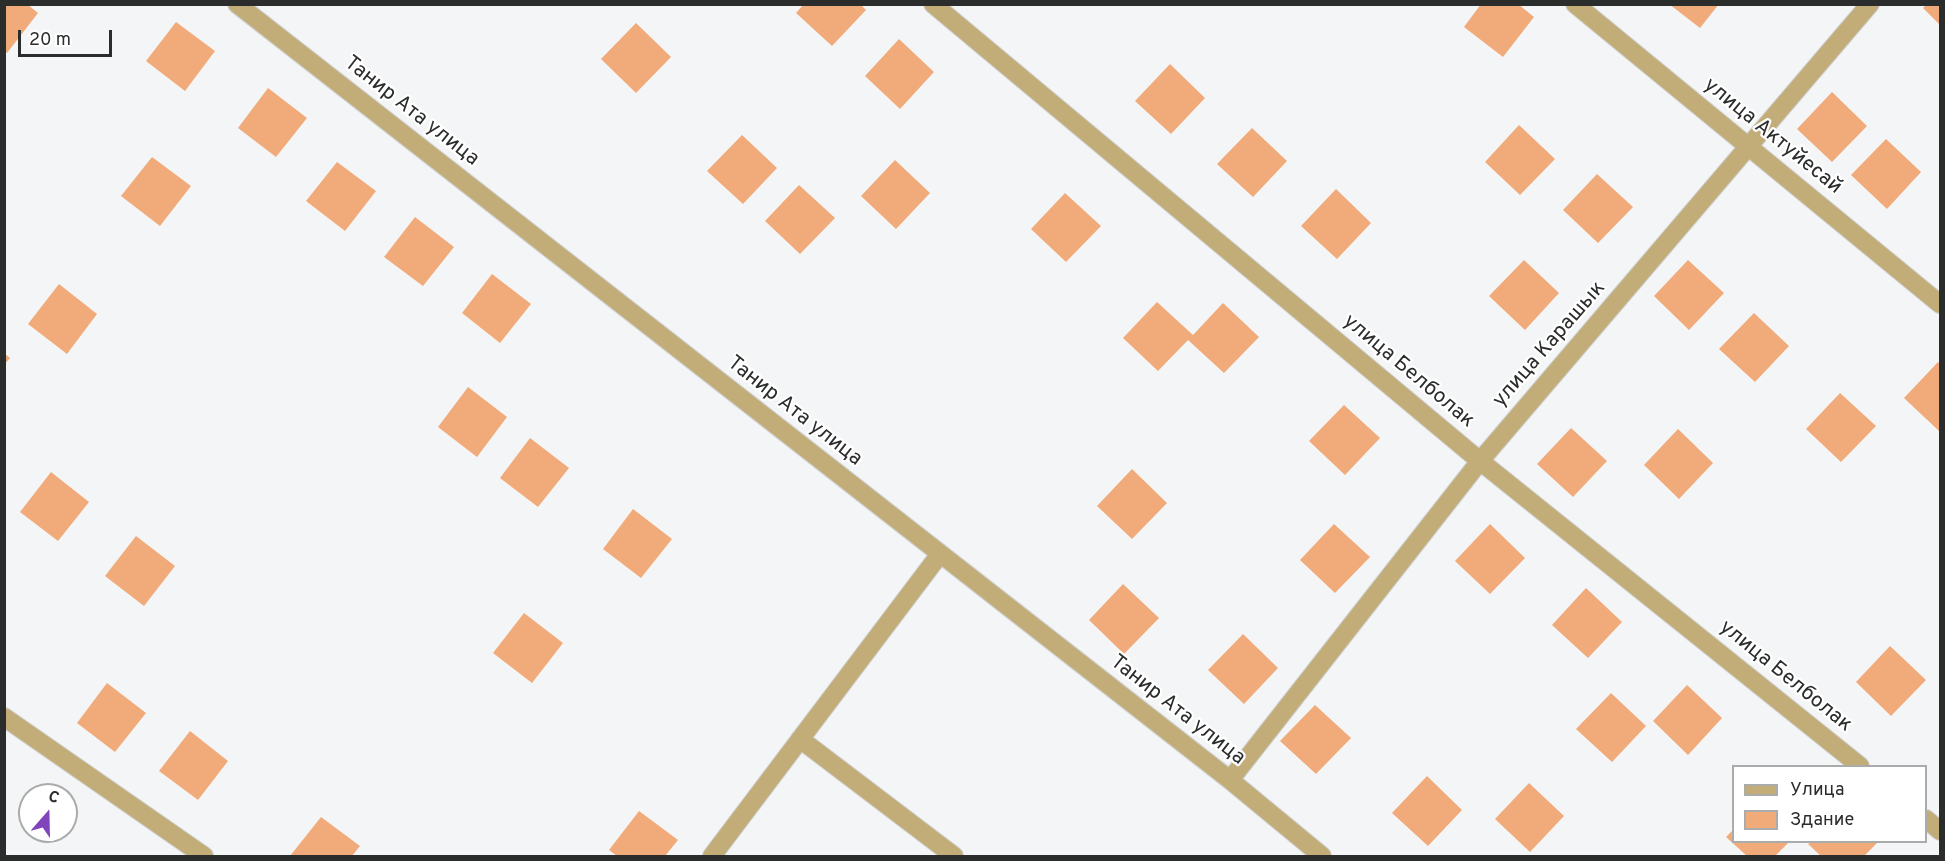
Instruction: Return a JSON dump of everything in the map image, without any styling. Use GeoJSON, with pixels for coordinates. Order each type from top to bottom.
{"type":"FeatureCollection","features":[{"type":"Feature","properties":{"kind":"street","name":"улица Белболак"},"geometry":{"type":"LineString","coordinates":[[933,4],[1480,461],[1859,765]]}},
{"type":"Feature","properties":{"kind":"street","name":"улица Актуйесай"},"geometry":{"type":"LineString","coordinates":[[1575,4],[1941,304]]}},
{"type":"Feature","properties":{"kind":"street","name":"улица Карашык"},"geometry":{"type":"LineString","coordinates":[[1230,780],[1480,461],[1870,4]]}},
{"type":"Feature","properties":{"kind":"street","name":"Танир Ата улица"},"geometry":{"type":"LineString","coordinates":[[240,6],[1230,780],[1322,856]]}},
{"type":"Feature","properties":{"kind":"street"},"geometry":{"type":"LineString","coordinates":[[712,856],[940,554]]}},
{"type":"Feature","properties":{"kind":"street"},"geometry":{"type":"LineString","coordinates":[[4,717],[204,856]]}},
{"type":"Feature","properties":{"kind":"street"},"geometry":{"type":"LineString","coordinates":[[800,739],[954,856]]}},
{"type":"Feature","properties":{"kind":"street"},"geometry":{"type":"LineString","coordinates":[[1927,820],[1941,831]]}},
{"type":"Feature","properties":{"kind":"building"},"geometry":{"type":"Polygon","coordinates":[[[4,4],[27,4],[38,13],[7,53],[4,51],[4,4]]]}},
{"type":"Feature","properties":{"kind":"building"},"geometry":{"type":"Polygon","coordinates":[[[804,4],[860,4],[866,10],[832,46],[796,13],[804,4]]]}},
{"type":"Feature","properties":{"kind":"building"},"geometry":{"type":"Polygon","coordinates":[[[1481,4],[1518,4],[1534,17],[1503,57],[1464,27],[1481,4]]]}},
{"type":"Feature","properties":{"kind":"building"},"geometry":{"type":"Polygon","coordinates":[[[1669,4],[1719,4],[1700,28],[1669,4]]]}},
{"type":"Feature","properties":{"kind":"building"},"geometry":{"type":"Polygon","coordinates":[[[1927,4],[1940,4],[1940,25],[1923,8],[1927,4]]]}},
{"type":"Feature","properties":{"kind":"building"},"geometry":{"type":"Polygon","coordinates":[[[176,22],[215,51],[185,91],[146,61],[176,22]]]}},
{"type":"Feature","properties":{"kind":"building"},"geometry":{"type":"Polygon","coordinates":[[[636,23],[671,57],[636,93],[601,59],[636,23]]]}},
{"type":"Feature","properties":{"kind":"building"},"geometry":{"type":"Polygon","coordinates":[[[899,39],[934,72],[900,109],[865,76],[899,39]]]}},
{"type":"Feature","properties":{"kind":"building"},"geometry":{"type":"Polygon","coordinates":[[[1170,64],[1205,98],[1171,134],[1135,101],[1170,64]]]}},
{"type":"Feature","properties":{"kind":"building"},"geometry":{"type":"Polygon","coordinates":[[[268,88],[307,118],[276,157],[238,128],[268,88]]]}},
{"type":"Feature","properties":{"kind":"building"},"geometry":{"type":"Polygon","coordinates":[[[1832,92],[1867,126],[1832,162],[1797,129],[1832,92]]]}},
{"type":"Feature","properties":{"kind":"building"},"geometry":{"type":"Polygon","coordinates":[[[1519,125],[1555,159],[1520,195],[1485,162],[1519,125]]]}},
{"type":"Feature","properties":{"kind":"building"},"geometry":{"type":"Polygon","coordinates":[[[1252,128],[1287,161],[1253,197],[1217,164],[1252,128]]]}},
{"type":"Feature","properties":{"kind":"building"},"geometry":{"type":"Polygon","coordinates":[[[742,135],[777,168],[743,204],[707,171],[742,135]]]}},
{"type":"Feature","properties":{"kind":"building"},"geometry":{"type":"Polygon","coordinates":[[[1886,139],[1921,172],[1887,209],[1851,175],[1886,139]]]}},
{"type":"Feature","properties":{"kind":"building"},"geometry":{"type":"Polygon","coordinates":[[[152,157],[191,186],[160,226],[121,196],[152,157]]]}},
{"type":"Feature","properties":{"kind":"building"},"geometry":{"type":"Polygon","coordinates":[[[895,160],[930,193],[896,229],[861,196],[895,160]]]}},
{"type":"Feature","properties":{"kind":"building"},"geometry":{"type":"Polygon","coordinates":[[[337,162],[376,191],[345,231],[306,201],[337,162]]]}},
{"type":"Feature","properties":{"kind":"building"},"geometry":{"type":"Polygon","coordinates":[[[1597,174],[1633,207],[1598,243],[1563,210],[1597,174]]]}},
{"type":"Feature","properties":{"kind":"building"},"geometry":{"type":"Polygon","coordinates":[[[799,185],[835,218],[800,254],[765,221],[799,185]]]}},
{"type":"Feature","properties":{"kind":"building"},"geometry":{"type":"Polygon","coordinates":[[[1336,189],[1371,223],[1337,259],[1301,226],[1336,189]]]}},
{"type":"Feature","properties":{"kind":"building"},"geometry":{"type":"Polygon","coordinates":[[[1065,193],[1101,226],[1066,262],[1031,229],[1065,193]]]}},
{"type":"Feature","properties":{"kind":"building"},"geometry":{"type":"Polygon","coordinates":[[[415,217],[454,247],[423,286],[384,257],[415,217]]]}},
{"type":"Feature","properties":{"kind":"building"},"geometry":{"type":"Polygon","coordinates":[[[1524,260],[1559,293],[1525,330],[1489,296],[1524,260]]]}},
{"type":"Feature","properties":{"kind":"building"},"geometry":{"type":"Polygon","coordinates":[[[1688,260],[1724,293],[1689,330],[1654,296],[1688,260]]]}},
{"type":"Feature","properties":{"kind":"building"},"geometry":{"type":"Polygon","coordinates":[[[492,274],[531,304],[500,343],[462,313],[492,274]]]}},
{"type":"Feature","properties":{"kind":"building"},"geometry":{"type":"Polygon","coordinates":[[[59,284],[97,314],[67,354],[28,324],[59,284]]]}},
{"type":"Feature","properties":{"kind":"building"},"geometry":{"type":"Polygon","coordinates":[[[1157,302],[1193,335],[1223,303],[1259,337],[1224,373],[1188,340],[1158,371],[1123,338],[1157,302]]]}},
{"type":"Feature","properties":{"kind":"building"},"geometry":{"type":"Polygon","coordinates":[[[1754,313],[1789,346],[1755,382],[1719,349],[1754,313]]]}},
{"type":"Feature","properties":{"kind":"building"},"geometry":{"type":"Polygon","coordinates":[[[4,353],[10,358],[4,365],[4,353]]]}},
{"type":"Feature","properties":{"kind":"building"},"geometry":{"type":"Polygon","coordinates":[[[1938,362],[1940,364],[1939,431],[1904,398],[1938,362]]]}},
{"type":"Feature","properties":{"kind":"building"},"geometry":{"type":"Polygon","coordinates":[[[468,387],[507,417],[477,457],[438,427],[468,387]]]}},
{"type":"Feature","properties":{"kind":"building"},"geometry":{"type":"Polygon","coordinates":[[[1840,393],[1876,426],[1841,462],[1806,429],[1840,393]]]}},
{"type":"Feature","properties":{"kind":"building"},"geometry":{"type":"Polygon","coordinates":[[[1344,405],[1380,438],[1345,475],[1309,441],[1344,405]]]}},
{"type":"Feature","properties":{"kind":"building"},"geometry":{"type":"Polygon","coordinates":[[[1571,428],[1607,461],[1573,497],[1537,464],[1571,428]]]}},
{"type":"Feature","properties":{"kind":"building"},"geometry":{"type":"Polygon","coordinates":[[[1678,429],[1713,463],[1679,499],[1644,465],[1678,429]]]}},
{"type":"Feature","properties":{"kind":"building"},"geometry":{"type":"Polygon","coordinates":[[[530,438],[569,468],[538,507],[500,478],[530,438]]]}},
{"type":"Feature","properties":{"kind":"building"},"geometry":{"type":"Polygon","coordinates":[[[1132,469],[1167,503],[1132,539],[1097,506],[1132,469]]]}},
{"type":"Feature","properties":{"kind":"building"},"geometry":{"type":"Polygon","coordinates":[[[51,472],[89,502],[58,541],[20,512],[51,472]]]}},
{"type":"Feature","properties":{"kind":"building"},"geometry":{"type":"Polygon","coordinates":[[[633,509],[672,539],[641,578],[603,549],[633,509]]]}},
{"type":"Feature","properties":{"kind":"building"},"geometry":{"type":"Polygon","coordinates":[[[1334,524],[1370,557],[1335,593],[1300,560],[1334,524]]]}},
{"type":"Feature","properties":{"kind":"building"},"geometry":{"type":"Polygon","coordinates":[[[1490,524],[1525,558],[1490,594],[1455,561],[1490,524]]]}},
{"type":"Feature","properties":{"kind":"building"},"geometry":{"type":"Polygon","coordinates":[[[136,536],[175,566],[144,606],[105,576],[136,536]]]}},
{"type":"Feature","properties":{"kind":"building"},"geometry":{"type":"Polygon","coordinates":[[[1123,584],[1159,618],[1124,654],[1089,620],[1123,584]]]}},
{"type":"Feature","properties":{"kind":"building"},"geometry":{"type":"Polygon","coordinates":[[[1586,588],[1622,622],[1588,658],[1552,625],[1586,588]]]}},
{"type":"Feature","properties":{"kind":"building"},"geometry":{"type":"Polygon","coordinates":[[[524,613],[563,643],[532,683],[493,653],[524,613]]]}},
{"type":"Feature","properties":{"kind":"building"},"geometry":{"type":"Polygon","coordinates":[[[1243,634],[1278,668],[1244,704],[1208,670],[1243,634]]]}},
{"type":"Feature","properties":{"kind":"building"},"geometry":{"type":"Polygon","coordinates":[[[1890,646],[1926,680],[1891,716],[1856,682],[1890,646]]]}},
{"type":"Feature","properties":{"kind":"building"},"geometry":{"type":"Polygon","coordinates":[[[107,683],[146,713],[115,752],[77,723],[107,683]]]}},
{"type":"Feature","properties":{"kind":"building"},"geometry":{"type":"Polygon","coordinates":[[[1687,685],[1722,718],[1688,755],[1653,721],[1687,685]]]}},
{"type":"Feature","properties":{"kind":"building"},"geometry":{"type":"Polygon","coordinates":[[[1611,693],[1646,726],[1612,762],[1576,729],[1611,693]]]}},
{"type":"Feature","properties":{"kind":"building"},"geometry":{"type":"Polygon","coordinates":[[[1315,705],[1351,738],[1316,774],[1280,741],[1315,705]]]}},
{"type":"Feature","properties":{"kind":"building"},"geometry":{"type":"Polygon","coordinates":[[[190,731],[228,761],[198,800],[159,771],[190,731]]]}},
{"type":"Feature","properties":{"kind":"building"},"geometry":{"type":"Polygon","coordinates":[[[1427,776],[1462,810],[1428,846],[1392,813],[1427,776]]]}},
{"type":"Feature","properties":{"kind":"building"},"geometry":{"type":"Polygon","coordinates":[[[1529,783],[1564,816],[1530,852],[1495,819],[1529,783]]]}},
{"type":"Feature","properties":{"kind":"building"},"geometry":{"type":"Polygon","coordinates":[[[639,811],[678,840],[665,856],[617,856],[609,850],[639,811]]]}},
{"type":"Feature","properties":{"kind":"building"},"geometry":{"type":"Polygon","coordinates":[[[321,817],[360,846],[352,856],[290,856],[321,817]]]}},
{"type":"Feature","properties":{"kind":"building"},"geometry":{"type":"Polygon","coordinates":[[[1732,831],[1732,842],[1726,837],[1732,831]]]}},
{"type":"Feature","properties":{"kind":"building"},"geometry":{"type":"Polygon","coordinates":[[[1733,843],[1788,843],[1775,856],[1747,856],[1733,843]]]}},
{"type":"Feature","properties":{"kind":"building"},"geometry":{"type":"Polygon","coordinates":[[[1877,843],[1864,856],[1821,856],[1808,844],[1877,843]]]}}]}
